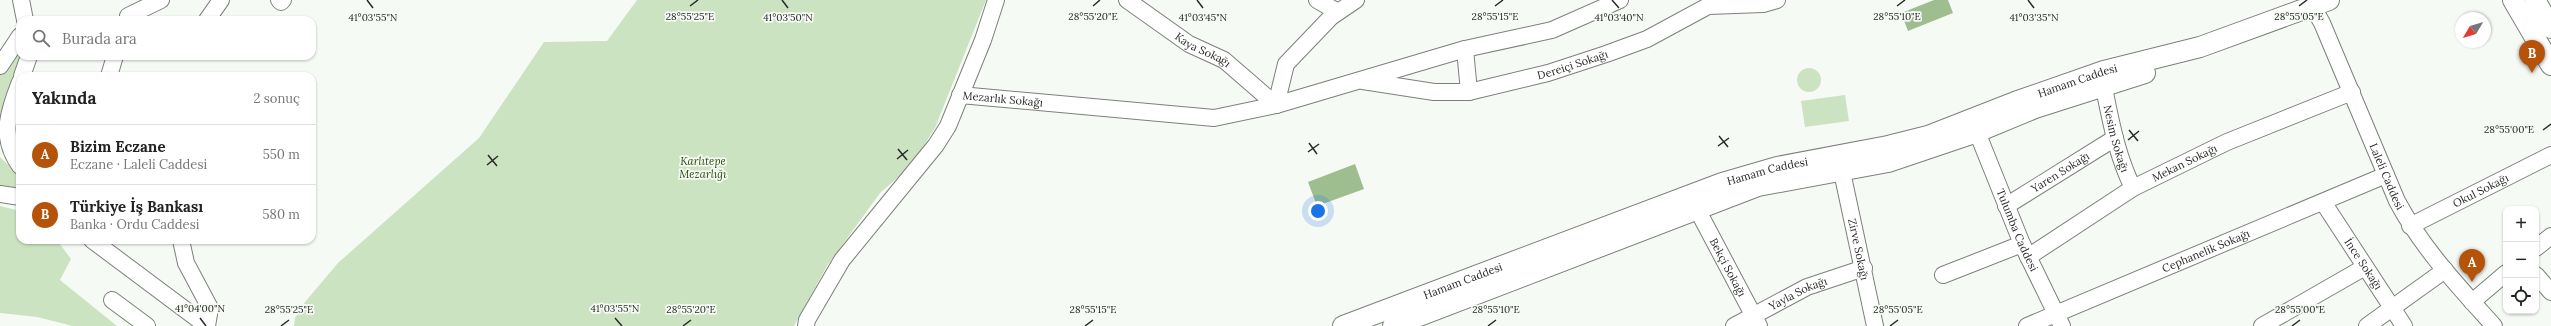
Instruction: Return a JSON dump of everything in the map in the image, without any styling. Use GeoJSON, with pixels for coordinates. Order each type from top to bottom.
{"type":"FeatureCollection","features":[{"type":"Feature","properties":{"kind":"main road"},"geometry":{"type":"LineString","coordinates":[[2513,0],[2551,66]]}},
{"type":"Feature","properties":{"kind":"main road"},"geometry":{"type":"LineString","coordinates":[[2535,0],[2551,28]]}},
{"type":"Feature","properties":{"kind":"main road","name":"Hamam Caddesi"},"geometry":{"type":"LineString","coordinates":[[1349,325],[1695,202],[1758,186],[1842,172],[1926,151],[1974,125],[2104,71],[2200,47],[2317,2]]}},
{"type":"Feature","properties":{"kind":"main road","name":"Hamam Caddesi"},"geometry":{"type":"LineString","coordinates":[[1394,326],[1777,167],[1901,143],[2035,108],[2104,88],[2168,67],[2200,47]]}},
{"type":"Feature","properties":{"kind":"street"},"geometry":{"type":"LineString","coordinates":[[21,0],[24,16]]}},
{"type":"Feature","properties":{"kind":"street"},"geometry":{"type":"LineString","coordinates":[[127,12],[161,0]]}},
{"type":"Feature","properties":{"kind":"street"},"geometry":{"type":"LineString","coordinates":[[209,16],[221,0]]}},
{"type":"Feature","properties":{"kind":"street"},"geometry":{"type":"LineString","coordinates":[[279,0],[281,2],[283,0]]}},
{"type":"Feature","properties":{"kind":"street"},"geometry":{"type":"LineString","coordinates":[[960,95],[983,40],[996,0]]}},
{"type":"Feature","properties":{"kind":"street","name":"Kaya Sokağı"},"geometry":{"type":"LineString","coordinates":[[1127,0],[1189,44],[1224,60],[1276,105]]}},
{"type":"Feature","properties":{"kind":"street"},"geometry":{"type":"LineString","coordinates":[[1317,0],[1338,12]]}},
{"type":"Feature","properties":{"kind":"street"},"geometry":{"type":"LineString","coordinates":[[1276,105],[1286,64],[1338,12],[1356,0]]}},
{"type":"Feature","properties":{"kind":"street","name":"Mezarlık Sokağı"},"geometry":{"type":"LineString","coordinates":[[806,326],[818,300],[842,260],[936,145],[948,126],[960,95],[1214,118],[1276,105],[1465,50],[1552,30],[1620,0]]}},
{"type":"Feature","properties":{"kind":"street","name":"Dereiçi Sokağı"},"geometry":{"type":"LineString","coordinates":[[1360,80],[1434,92],[1469,92],[1548,73],[1613,52],[1647,39],[1708,6],[1763,4],[1777,0]]}},
{"type":"Feature","properties":{"kind":"street","name":"Laleli Caddesi"},"geometry":{"type":"LineString","coordinates":[[2317,2],[2386,175],[2410,226],[2445,270],[2494,326]]}},
{"type":"Feature","properties":{"kind":"street"},"geometry":{"type":"LineString","coordinates":[[0,66],[16,42]]}},
{"type":"Feature","properties":{"kind":"street"},"geometry":{"type":"LineString","coordinates":[[1465,50],[1469,92]]}},
{"type":"Feature","properties":{"kind":"street"},"geometry":{"type":"LineString","coordinates":[[23,72],[28,60]]}},
{"type":"Feature","properties":{"kind":"street"},"geometry":{"type":"LineString","coordinates":[[30,60],[32,72]]}},
{"type":"Feature","properties":{"kind":"street"},"geometry":{"type":"LineString","coordinates":[[110,72],[114,60]]}},
{"type":"Feature","properties":{"kind":"street","name":"Nesim Sokağı"},"geometry":{"type":"LineString","coordinates":[[2104,88],[2124,170],[2133,188]]}},
{"type":"Feature","properties":{"kind":"street"},"geometry":{"type":"LineString","coordinates":[[16,92],[2,125],[1,137],[12,159],[16,162]]}},
{"type":"Feature","properties":{"kind":"street","name":"Mekan Sokağı"},"geometry":{"type":"LineString","coordinates":[[1943,275],[2025,250],[2133,188],[2227,142],[2352,92]]}},
{"type":"Feature","properties":{"kind":"street","name":"Tulumba Caddesi"},"geometry":{"type":"LineString","coordinates":[[1974,125],[2025,250],[2059,320]]}},
{"type":"Feature","properties":{"kind":"street","name":"Yaren Sokağı"},"geometry":{"type":"LineString","coordinates":[[2006,206],[2115,138]]}},
{"type":"Feature","properties":{"kind":"street","name":"Okul Sokağı"},"geometry":{"type":"LineString","coordinates":[[2410,226],[2551,155]]}},
{"type":"Feature","properties":{"kind":"street","name":"Zirve Sokağı"},"geometry":{"type":"LineString","coordinates":[[1842,172],[1864,268],[1875,326]]}},
{"type":"Feature","properties":{"kind":"street","name":"Cephanelik Sokağı"},"geometry":{"type":"LineString","coordinates":[[2026,326],[2059,320],[2386,175]]}},
{"type":"Feature","properties":{"kind":"street"},"geometry":{"type":"LineString","coordinates":[[0,194],[16,196]]}},
{"type":"Feature","properties":{"kind":"street","name":"Bekçi Sokağı"},"geometry":{"type":"LineString","coordinates":[[1695,202],[1756,321]]}},
{"type":"Feature","properties":{"kind":"street","name":"İnce Sokağı"},"geometry":{"type":"LineString","coordinates":[[2323,202],[2392,310],[2404,326]]}},
{"type":"Feature","properties":{"kind":"street"},"geometry":{"type":"LineString","coordinates":[[2539,246],[2551,236]]}},
{"type":"Feature","properties":{"kind":"street"},"geometry":{"type":"LineString","coordinates":[[97,244],[207,326],[210,308],[186,263],[182,244]]}},
{"type":"Feature","properties":{"kind":"street"},"geometry":{"type":"LineString","coordinates":[[2262,326],[2365,267]]}},
{"type":"Feature","properties":{"kind":"street","name":"Yayla Sokağı"},"geometry":{"type":"LineString","coordinates":[[1734,326],[1756,321],[1807,287],[1864,268]]}},
{"type":"Feature","properties":{"kind":"street"},"geometry":{"type":"LineString","coordinates":[[2367,326],[2392,310],[2445,270]]}},
{"type":"Feature","properties":{"kind":"street"},"geometry":{"type":"LineString","coordinates":[[2472,302],[2503,276]]}},
{"type":"Feature","properties":{"kind":"street"},"geometry":{"type":"LineString","coordinates":[[2539,278],[2551,292]]}},
{"type":"Feature","properties":{"kind":"street"},"geometry":{"type":"LineString","coordinates":[[112,300],[148,326]]}},
{"type":"Feature","properties":{"kind":"green space","name":"Karlıtepe Mezarlığı"},"geometry":{"type":"Polygon","coordinates":[[[637,0],[986,0],[935,128],[911,166],[880,193],[827,266],[794,326],[294,326],[295,318],[305,302],[338,263],[479,138],[544,42],[607,41],[637,0]]]}},
{"type":"Feature","properties":{"kind":"green space"},"geometry":{"type":"Polygon","coordinates":[[[16,51],[16,60],[23,60],[18,72],[16,72],[16,78],[0,121],[0,75],[16,51]]]}},
{"type":"Feature","properties":{"kind":"green space"},"geometry":{"type":"Polygon","coordinates":[[[1809,68],[1817,72],[1821,80],[1817,88],[1809,92],[1801,88],[1797,80],[1801,72],[1809,68]]]}},
{"type":"Feature","properties":{"kind":"green space"},"geometry":{"type":"Polygon","coordinates":[[[1845,95],[1849,121],[1805,127],[1801,101],[1845,95]]]}},
{"type":"Feature","properties":{"kind":"green space"},"geometry":{"type":"Polygon","coordinates":[[[0,157],[16,172],[16,187],[0,185],[0,157]]]}},
{"type":"Feature","properties":{"kind":"green space"},"geometry":{"type":"Polygon","coordinates":[[[0,206],[16,210],[16,244],[60,244],[71,259],[60,280],[117,326],[73,326],[37,317],[0,313],[0,206]]]}},
{"type":"Feature","properties":{"kind":"shaded area"},"geometry":{"type":"Polygon","coordinates":[[[1934,0],[1948,0],[1953,13],[1908,31],[1901,13],[1934,0]]]}},
{"type":"Feature","properties":{"kind":"shaded area"},"geometry":{"type":"Polygon","coordinates":[[[1355,164],[1364,189],[1317,206],[1308,182],[1355,164]]]}},
{"type":"Feature","properties":{"kind":"place","name":"Türkiye İş Bankası"},"geometry":{"type":"Point","coordinates":[2532,73]}},
{"type":"Feature","properties":{"kind":"place","name":"Bizim Eczane"},"geometry":{"type":"Point","coordinates":[2472,282]}}]}
